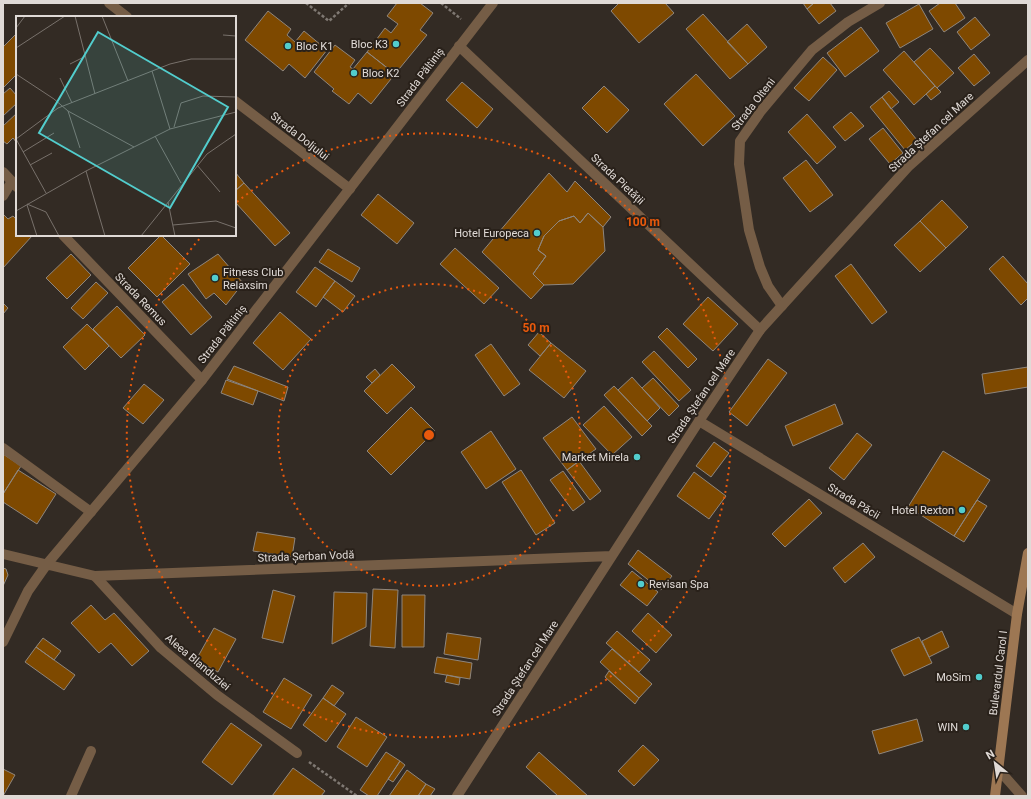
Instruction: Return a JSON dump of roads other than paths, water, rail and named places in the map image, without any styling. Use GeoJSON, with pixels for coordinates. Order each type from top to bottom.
{"type":"FeatureCollection","features":[{"type":"Feature","properties":{"kind":"main road","name":"Bulevardul Carol I"},"geometry":{"type":"LineString","coordinates":[[995,796],[1017,614],[1028,553]]}},
{"type":"Feature","properties":{"kind":"street"},"geometry":{"type":"LineString","coordinates":[[109,3],[126,16]]}},
{"type":"Feature","properties":{"kind":"street","name":"Strada Păltiniș"},"geometry":{"type":"LineString","coordinates":[[3,642],[28,591],[47,564],[202,380],[472,28],[493,3]]}},
{"type":"Feature","properties":{"kind":"street","name":"Strada Olteni"},"geometry":{"type":"LineString","coordinates":[[782,306],[768,286],[760,267],[750,230],[739,164],[740,141],[761,111],[812,50],[848,22],[880,3]]}},
{"type":"Feature","properties":{"kind":"street","name":"Strada Pietății"},"geometry":{"type":"LineString","coordinates":[[459,46],[760,330]]}},
{"type":"Feature","properties":{"kind":"street","name":"Strada Ștefan cel Mare"},"geometry":{"type":"LineString","coordinates":[[457,796],[699,420],[760,330],[908,166],[1028,60]]}},
{"type":"Feature","properties":{"kind":"street","name":"Strada Doljului"},"geometry":{"type":"LineString","coordinates":[[236,102],[350,189]]}},
{"type":"Feature","properties":{"kind":"street"},"geometry":{"type":"LineString","coordinates":[[3,172],[14,184],[3,196]]}},
{"type":"Feature","properties":{"kind":"street","name":"Strada Remus"},"geometry":{"type":"LineString","coordinates":[[64,236],[202,380]]}},
{"type":"Feature","properties":{"kind":"street","name":"Strada Păcii"},"geometry":{"type":"LineString","coordinates":[[699,420],[1017,614]]}},
{"type":"Feature","properties":{"kind":"street"},"geometry":{"type":"LineString","coordinates":[[3,448],[91,512]]}},
{"type":"Feature","properties":{"kind":"street","name":"Strada Șerban Vodă"},"geometry":{"type":"LineString","coordinates":[[3,554],[95,576],[612,556]]}},
{"type":"Feature","properties":{"kind":"street","name":"Aleea Blanduziei"},"geometry":{"type":"LineString","coordinates":[[95,576],[161,648],[217,695],[297,753]]}},
{"type":"Feature","properties":{"kind":"street"},"geometry":{"type":"LineString","coordinates":[[71,796],[90,751]]}},
{"type":"Feature","properties":{"kind":"street"},"geometry":{"type":"LineString","coordinates":[[999,770],[1022,796]]}},
{"type":"Feature","properties":{"kind":"place","name":"Bloc K3"},"geometry":{"type":"Point","coordinates":[396,44]}},
{"type":"Feature","properties":{"kind":"place","name":"Bloc K1"},"geometry":{"type":"Point","coordinates":[288,46]}},
{"type":"Feature","properties":{"kind":"place","name":"Bloc K2"},"geometry":{"type":"Point","coordinates":[354,73]}},
{"type":"Feature","properties":{"kind":"place","name":"Hotel Europeca"},"geometry":{"type":"Point","coordinates":[537,233]}},
{"type":"Feature","properties":{"kind":"place","name":"Fitness Club Relaxsim"},"geometry":{"type":"Point","coordinates":[215,278]}},
{"type":"Feature","properties":{"kind":"place","name":"Market Mirela"},"geometry":{"type":"Point","coordinates":[637,457]}},
{"type":"Feature","properties":{"kind":"place","name":"Hotel Rexton"},"geometry":{"type":"Point","coordinates":[962,510]}},
{"type":"Feature","properties":{"kind":"place","name":"Revisan Spa"},"geometry":{"type":"Point","coordinates":[641,584]}},
{"type":"Feature","properties":{"kind":"place","name":"MoSim"},"geometry":{"type":"Point","coordinates":[979,677]}},
{"type":"Feature","properties":{"kind":"place","name":"WIN"},"geometry":{"type":"Point","coordinates":[966,727]}}]}
